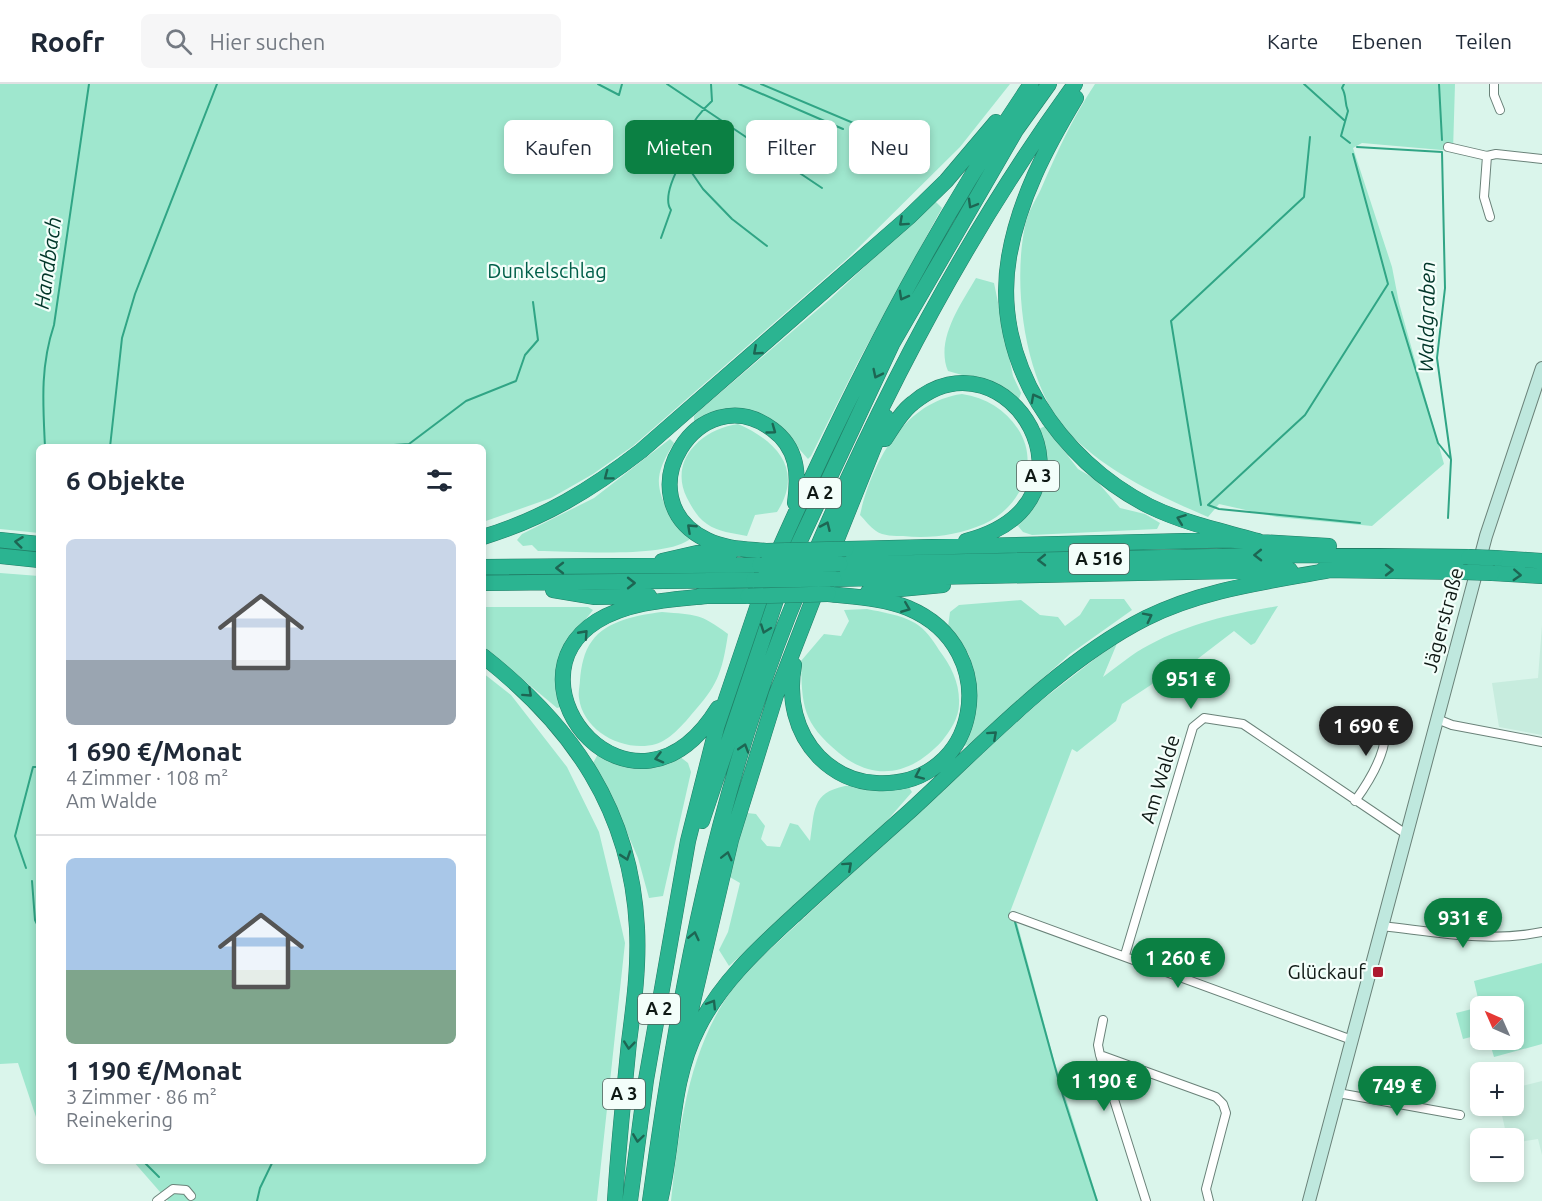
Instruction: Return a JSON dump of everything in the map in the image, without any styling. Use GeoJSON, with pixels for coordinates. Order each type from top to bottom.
{"type":"FeatureCollection","features":[{"type":"Feature","properties":{"kind":"highway"},"geometry":{"type":"LineString","coordinates":[[486,536],[536,519],[565,504],[597,484],[686,414],[924,203],[966,159],[1025,84]]}},
{"type":"Feature","properties":{"kind":"highway"},"geometry":{"type":"LineString","coordinates":[[672,937],[688,841],[703,777],[729,690],[770,570],[901,300],[972,178],[1031,84]]}},
{"type":"Feature","properties":{"kind":"highway","name":"A 2"},"geometry":{"type":"LineString","coordinates":[[630,1201],[646,1080],[672,937],[690,861],[749,675],[785,572],[819,494],[891,344],[1016,130],[1049,84]]}},
{"type":"Feature","properties":{"kind":"highway","name":"A 2"},"geometry":{"type":"LineString","coordinates":[[650,1201],[668,1070],[706,883],[748,736],[802,582],[857,456],[912,347],[990,211],[1075,84]]}},
{"type":"Feature","properties":{"kind":"highway"},"geometry":{"type":"LineString","coordinates":[[1084,84],[1040,161],[1012,239],[1006,291],[1010,330],[1021,368],[1033,396],[1054,428],[1074,451],[1109,481],[1150,506],[1177,518],[1258,541]]}},
{"type":"Feature","properties":{"kind":"highway"},"geometry":{"type":"LineString","coordinates":[[660,1201],[668,1128],[680,1061],[729,851],[761,741],[801,629],[867,467],[912,347]]}},
{"type":"Feature","properties":{"kind":"highway","name":"A 3"},"geometry":{"type":"LineString","coordinates":[[843,557],[938,547],[996,531],[1014,519],[1029,501],[1039,475],[1039,450],[1032,427],[1021,410],[1000,394],[977,386],[957,385],[938,389],[921,397],[905,410],[867,467]]}},
{"type":"Feature","properties":{"kind":"highway"},"geometry":{"type":"LineString","coordinates":[[763,558],[714,543],[693,531],[680,516],[672,498],[670,479],[674,458],[686,440],[701,426],[728,417],[750,419],[774,430],[789,447],[796,465],[798,484],[794,518]]}},
{"type":"Feature","properties":{"kind":"highway"},"geometry":{"type":"LineString","coordinates":[[0,540],[36,544]]}},
{"type":"Feature","properties":{"kind":"highway"},"geometry":{"type":"LineString","coordinates":[[938,547],[1258,541],[1332,546],[1358,554]]}},
{"type":"Feature","properties":{"kind":"highway","name":"A 516"},"geometry":{"type":"LineString","coordinates":[[486,567],[639,568],[763,558],[1358,554],[1469,557],[1493,566],[1542,576]]}},
{"type":"Feature","properties":{"kind":"highway"},"geometry":{"type":"LineString","coordinates":[[0,556],[36,560]]}},
{"type":"Feature","properties":{"kind":"highway","name":"A 516"},"geometry":{"type":"LineString","coordinates":[[486,583],[1331,570],[1463,572],[1493,566],[1542,561]]}},
{"type":"Feature","properties":{"kind":"highway"},"geometry":{"type":"LineString","coordinates":[[660,1201],[678,1090],[687,1053],[717,995],[757,950],[1043,691],[1103,643],[1145,618],[1192,598],[1242,585],[1331,570]]}},
{"type":"Feature","properties":{"kind":"highway"},"geometry":{"type":"LineString","coordinates":[[510,584],[595,597],[748,596],[905,590],[993,576]]}},
{"type":"Feature","properties":{"kind":"highway"},"geometry":{"type":"LineString","coordinates":[[801,629],[792,677],[793,706],[805,739],[823,761],[846,776],[861,781],[894,783],[924,773],[953,748],[966,723],[970,694],[965,664],[952,641],[939,627],[909,609],[882,600],[828,594]]}},
{"type":"Feature","properties":{"kind":"highway"},"geometry":{"type":"LineString","coordinates":[[707,596],[643,603],[615,612],[595,623],[583,633],[569,655],[564,681],[566,701],[579,729],[602,750],[631,760],[651,760],[672,754],[696,738],[729,690]]}},
{"type":"Feature","properties":{"kind":"highway","name":"A 3"},"geometry":{"type":"LineString","coordinates":[[486,659],[538,702],[579,752],[606,801],[629,867],[635,899],[638,953],[615,1201]]}},
{"type":"Feature","properties":{"kind":"street"},"geometry":{"type":"LineString","coordinates":[[1494,84],[1494,95],[1500,110]]}},
{"type":"Feature","properties":{"kind":"street"},"geometry":{"type":"LineString","coordinates":[[1448,147],[1487,156],[1496,154],[1542,159]]}},
{"type":"Feature","properties":{"kind":"street"},"geometry":{"type":"LineString","coordinates":[[1487,156],[1484,197],[1490,217]]}},
{"type":"Feature","properties":{"kind":"street","name":"Jägerstraße"},"geometry":{"type":"LineString","coordinates":[[1309,1201],[1485,536],[1542,368]]}},
{"type":"Feature","properties":{"kind":"street"},"geometry":{"type":"LineString","coordinates":[[1355,801],[1376,772],[1386,729],[1382,720],[1370,712],[1358,712]]}},
{"type":"Feature","properties":{"kind":"street","name":"Am Walde"},"geometry":{"type":"LineString","coordinates":[[1125,955],[1193,727],[1198,720],[1207,717],[1243,724],[1406,834]]}},
{"type":"Feature","properties":{"kind":"street"},"geometry":{"type":"LineString","coordinates":[[1437,719],[1452,725],[1542,742]]}},
{"type":"Feature","properties":{"kind":"street"},"geometry":{"type":"LineString","coordinates":[[1013,916],[1121,957],[1125,955],[1352,1040]]}},
{"type":"Feature","properties":{"kind":"street"},"geometry":{"type":"LineString","coordinates":[[1382,926],[1477,937],[1509,937],[1542,932]]}},
{"type":"Feature","properties":{"kind":"street"},"geometry":{"type":"LineString","coordinates":[[1103,1020],[1098,1045],[1100,1054],[1146,1201]]}},
{"type":"Feature","properties":{"kind":"street"},"geometry":{"type":"LineString","coordinates":[[1100,1054],[1216,1097],[1223,1104],[1226,1113],[1206,1189],[1209,1201]]}},
{"type":"Feature","properties":{"kind":"street"},"geometry":{"type":"LineString","coordinates":[[1338,1094],[1460,1115]]}},
{"type":"Feature","properties":{"kind":"street"},"geometry":{"type":"LineString","coordinates":[[157,1201],[173,1189],[186,1190],[191,1196]]}},
{"type":"Feature","properties":{"kind":"shaded area"},"geometry":{"type":"Polygon","coordinates":[[[1542,625],[1542,735],[1499,727],[1492,683],[1538,678],[1542,625]]]}},
{"type":"Feature","properties":{"kind":"shaded area"},"geometry":{"type":"Polygon","coordinates":[[[1542,1081],[1542,1155],[1538,1139],[1524,1141],[1524,1128],[1505,1128],[1502,1116],[1524,1116],[1524,1086],[1542,1081]]]}},
{"type":"Feature","properties":{"kind":"green space","name":"Dunkelschlag"},"geometry":{"type":"Polygon","coordinates":[[[0,84],[1010,84],[960,147],[848,258],[633,446],[593,474],[551,498],[486,521],[486,444],[36,444],[36,533],[0,529],[0,84]]]}},
{"type":"Feature","properties":{"kind":"green space"},"geometry":{"type":"Polygon","coordinates":[[[1095,84],[1455,84],[1453,151],[1362,143],[1353,148],[1392,267],[1399,303],[1444,464],[1372,526],[1277,517],[1219,504],[1208,517],[1119,473],[1087,450],[1056,416],[1033,366],[1026,337],[1020,278],[1021,251],[1030,211],[1066,135],[1095,84]]]}},
{"type":"Feature","properties":{"kind":"green space"},"geometry":{"type":"Polygon","coordinates":[[[935,201],[942,208],[808,459],[785,433],[722,413],[694,422],[694,416],[700,410],[829,300],[935,201]]]}},
{"type":"Feature","properties":{"kind":"green space"},"geometry":{"type":"Polygon","coordinates":[[[976,278],[994,283],[1013,376],[1021,393],[1019,399],[990,383],[948,371],[945,359],[947,335],[957,311],[976,278]]]}},
{"type":"Feature","properties":{"kind":"green space"},"geometry":{"type":"Polygon","coordinates":[[[962,394],[979,398],[1001,410],[1018,429],[1025,442],[1027,470],[1017,496],[997,517],[964,531],[923,537],[889,535],[876,531],[860,515],[865,495],[882,456],[907,422],[923,409],[941,399],[962,394]]]}},
{"type":"Feature","properties":{"kind":"green space"},"geometry":{"type":"Polygon","coordinates":[[[738,424],[775,448],[787,470],[788,483],[785,497],[777,512],[755,515],[747,536],[721,531],[704,522],[691,505],[682,484],[685,459],[692,449],[712,432],[738,424]]]}},
{"type":"Feature","properties":{"kind":"green space"},"geometry":{"type":"Polygon","coordinates":[[[1045,426],[1078,469],[1095,479],[1120,508],[1145,514],[1160,523],[1157,529],[1032,535],[1023,532],[1018,526],[1035,503],[1044,481],[1044,458],[1039,429],[1045,426]]]}},
{"type":"Feature","properties":{"kind":"green space"},"geometry":{"type":"Polygon","coordinates":[[[670,439],[674,443],[660,473],[659,486],[668,511],[691,538],[680,545],[663,549],[619,552],[538,551],[532,545],[523,546],[517,540],[522,534],[594,498],[670,439]]]}},
{"type":"Feature","properties":{"kind":"green space"},"geometry":{"type":"Polygon","coordinates":[[[0,573],[36,576],[36,1117],[18,1063],[0,1064],[0,573]]]}},
{"type":"Feature","properties":{"kind":"green space"},"geometry":{"type":"Polygon","coordinates":[[[1090,599],[1124,599],[1132,610],[1070,654],[968,745],[961,747],[971,725],[976,688],[968,653],[948,627],[950,612],[959,605],[1021,600],[1040,615],[1058,617],[1065,626],[1080,615],[1090,599]]]}},
{"type":"Feature","properties":{"kind":"green space"},"geometry":{"type":"Polygon","coordinates":[[[1278,606],[1255,643],[1251,645],[1234,631],[1174,677],[1169,673],[1122,704],[1116,721],[1077,752],[1072,749],[1010,912],[1015,915],[1054,1060],[1098,1201],[671,1201],[684,1107],[692,1076],[714,1018],[731,991],[751,967],[1001,736],[1042,700],[1118,641],[1103,677],[1143,648],[1164,637],[1228,616],[1278,606]]]}},
{"type":"Feature","properties":{"kind":"green space"},"geometry":{"type":"Polygon","coordinates":[[[486,607],[588,607],[593,610],[571,638],[559,691],[561,707],[557,708],[486,649],[486,607]]]}},
{"type":"Feature","properties":{"kind":"green space"},"geometry":{"type":"Polygon","coordinates":[[[867,609],[904,618],[922,628],[947,662],[958,689],[959,704],[956,719],[942,741],[918,761],[893,771],[866,768],[839,753],[811,722],[802,690],[801,661],[824,634],[841,636],[849,621],[844,610],[867,609]]]}},
{"type":"Feature","properties":{"kind":"green space"},"geometry":{"type":"Polygon","coordinates":[[[662,612],[697,616],[711,622],[728,634],[721,670],[707,696],[670,736],[656,744],[644,746],[619,742],[597,730],[582,710],[579,693],[585,654],[598,634],[615,623],[662,612]]]}},
{"type":"Feature","properties":{"kind":"green space"},"geometry":{"type":"Polygon","coordinates":[[[486,675],[511,695],[567,767],[599,832],[625,943],[597,1201],[168,1201],[136,1164],[486,1164],[486,675]]]}},
{"type":"Feature","properties":{"kind":"green space"},"geometry":{"type":"Polygon","coordinates":[[[598,754],[628,767],[665,762],[679,756],[688,763],[691,772],[663,896],[649,898],[638,858],[616,807],[592,765],[598,754]]]}},
{"type":"Feature","properties":{"kind":"green space"},"geometry":{"type":"Polygon","coordinates":[[[845,786],[908,786],[912,792],[885,823],[837,869],[729,966],[719,950],[728,932],[740,883],[728,876],[747,813],[756,814],[765,826],[761,839],[767,846],[780,847],[790,823],[798,825],[810,841],[814,812],[820,799],[826,793],[845,786]]]}},
{"type":"Feature","properties":{"kind":"green space"},"geometry":{"type":"Polygon","coordinates":[[[1542,963],[1542,1044],[1524,1049],[1524,996],[1477,996],[1474,981],[1542,963]]]}},
{"type":"Feature","properties":{"kind":"green space"},"geometry":{"type":"Polygon","coordinates":[[[1470,1010],[1470,1037],[1463,1039],[1456,1013],[1470,1010]]]}},
{"type":"Feature","properties":{"kind":"green space"},"geometry":{"type":"Polygon","coordinates":[[[1492,1050],[1520,1050],[1494,1057],[1492,1050]]]}},
{"type":"Feature","properties":{"kind":"waterway","name":"Handbach"},"geometry":{"type":"LineString","coordinates":[[45,444],[44,371],[54,325],[89,84]]}},
{"type":"Feature","properties":{"kind":"waterway"},"geometry":{"type":"LineString","coordinates":[[110,444],[122,338],[135,294],[217,84]]}},
{"type":"Feature","properties":{"kind":"waterway"},"geometry":{"type":"LineString","coordinates":[[598,84],[619,95],[622,84]]}},
{"type":"Feature","properties":{"kind":"waterway"},"geometry":{"type":"LineString","coordinates":[[667,84],[822,188]]}},
{"type":"Feature","properties":{"kind":"waterway"},"geometry":{"type":"LineString","coordinates":[[661,238],[671,210],[668,197],[670,189],[688,148],[691,127],[712,101],[711,84]]}},
{"type":"Feature","properties":{"kind":"waterway"},"geometry":{"type":"LineString","coordinates":[[739,84],[843,129]]}},
{"type":"Feature","properties":{"kind":"waterway"},"geometry":{"type":"LineString","coordinates":[[761,84],[849,121]]}},
{"type":"Feature","properties":{"kind":"waterway"},"geometry":{"type":"LineString","coordinates":[[1304,84],[1344,120]]}},
{"type":"Feature","properties":{"kind":"waterway"},"geometry":{"type":"LineString","coordinates":[[1344,84],[1342,88],[1348,111],[1341,136],[1350,143]]}},
{"type":"Feature","properties":{"kind":"waterway","name":"Waldgraben"},"geometry":{"type":"LineString","coordinates":[[1439,84],[1442,140]]}},
{"type":"Feature","properties":{"kind":"waterway"},"geometry":{"type":"LineString","coordinates":[[1201,505],[1171,321],[1304,197],[1310,137]]}},
{"type":"Feature","properties":{"kind":"waterway","name":"Waldgraben"},"geometry":{"type":"LineString","coordinates":[[1357,147],[1442,152],[1445,288],[1437,358],[1451,460],[1448,518]]}},
{"type":"Feature","properties":{"kind":"waterway"},"geometry":{"type":"LineString","coordinates":[[1353,154],[1388,284],[1305,415],[1208,505],[1219,509],[1360,523]]}},
{"type":"Feature","properties":{"kind":"waterway"},"geometry":{"type":"LineString","coordinates":[[693,174],[703,189],[732,219],[767,246]]}},
{"type":"Feature","properties":{"kind":"waterway"},"geometry":{"type":"LineString","coordinates":[[1392,292],[1438,443],[1450,458]]}},
{"type":"Feature","properties":{"kind":"waterway"},"geometry":{"type":"LineString","coordinates":[[409,444],[466,401],[516,381],[525,355],[538,340],[533,302]]}},
{"type":"Feature","properties":{"kind":"waterway"},"geometry":{"type":"LineString","coordinates":[[26,868],[15,836],[33,767],[36,767]]}},
{"type":"Feature","properties":{"kind":"waterway","name":"Handbach"},"geometry":{"type":"LineString","coordinates":[[32,881],[36,922]]}},
{"type":"Feature","properties":{"kind":"waterway"},"geometry":{"type":"LineString","coordinates":[[1015,922],[1063,1096],[1097,1201]]}},
{"type":"Feature","properties":{"kind":"waterway","name":"Handbach"},"geometry":{"type":"LineString","coordinates":[[146,1164],[159,1177]]}},
{"type":"Feature","properties":{"kind":"waterway"},"geometry":{"type":"LineString","coordinates":[[257,1201],[260,1188],[272,1164]]}},
{"type":"Feature","properties":{"kind":"place","name":"Glückauf"},"geometry":{"type":"Point","coordinates":[1378,972]}}]}
